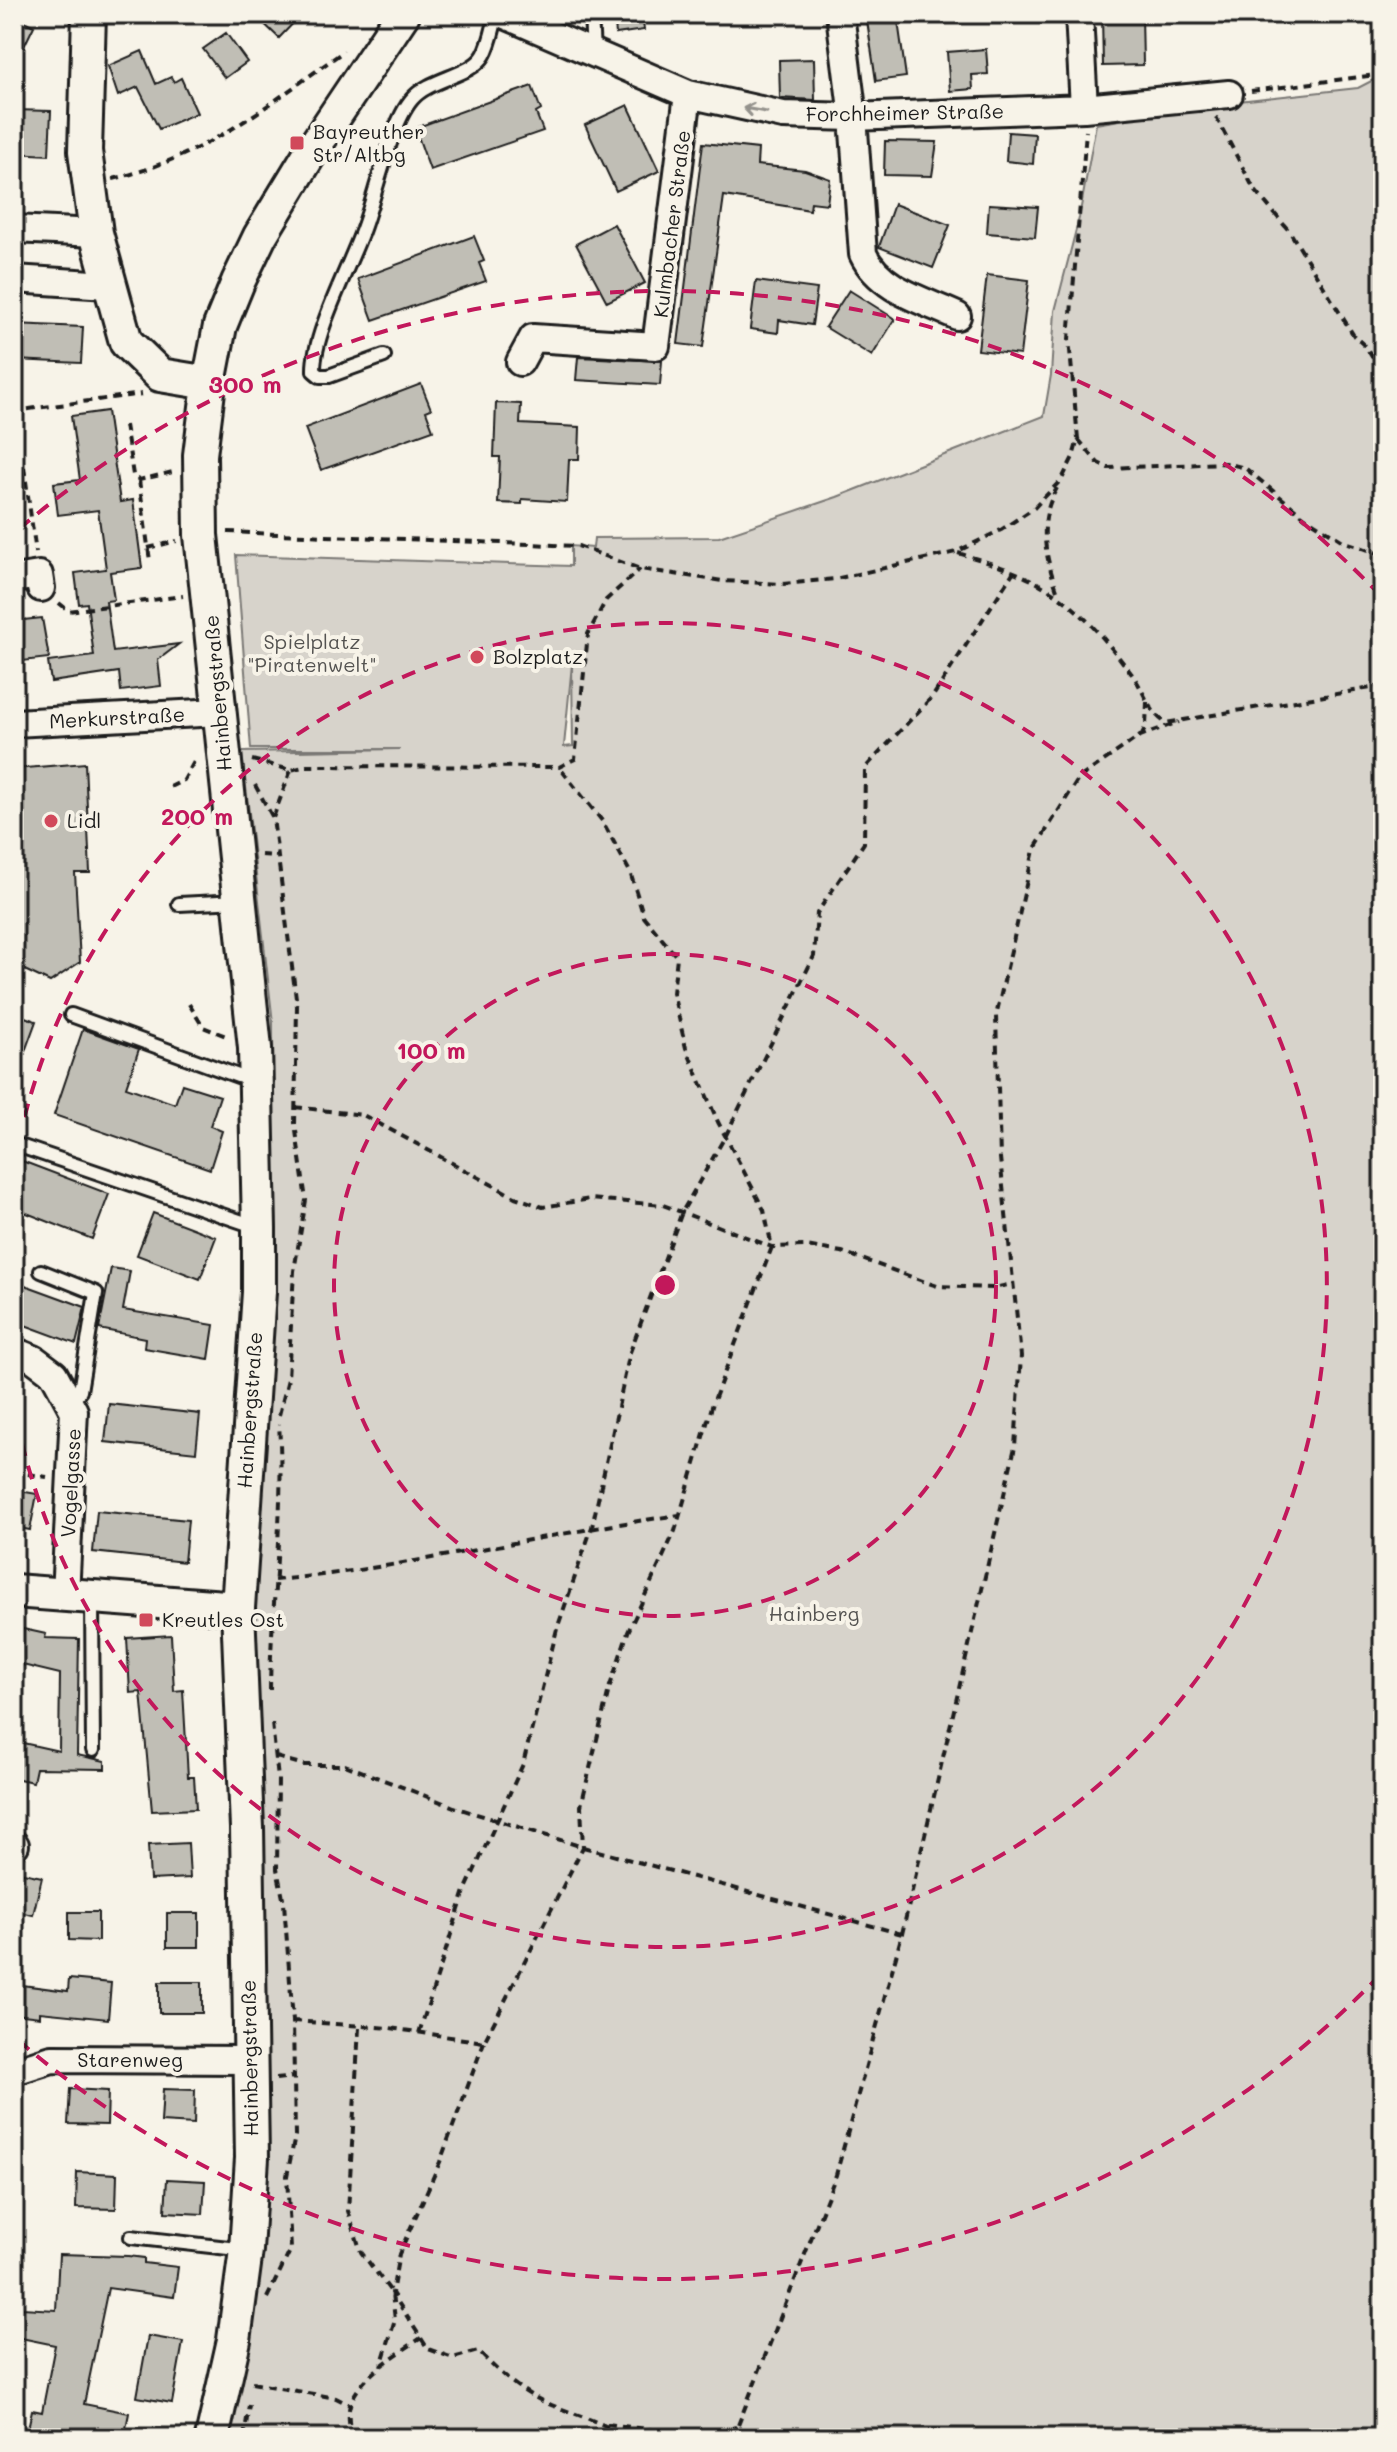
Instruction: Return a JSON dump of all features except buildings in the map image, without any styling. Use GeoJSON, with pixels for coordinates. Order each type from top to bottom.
{"type":"FeatureCollection","features":[{"type":"Feature","properties":{"kind":"street"},"geometry":{"type":"LineString","coordinates":[[89,14],[85,151],[96,233],[126,342],[160,375],[209,383]]}},
{"type":"Feature","properties":{"kind":"street","name":"Hainbergstraße"},"geometry":{"type":"LineString","coordinates":[[212,2438],[234,2340],[246,2250],[252,2158],[247,1828],[238,1608],[259,1292],[259,1228],[255,1078],[201,535],[200,455],[220,326],[260,236],[357,78],[403,14]]}},
{"type":"Feature","properties":{"kind":"street","name":"Forchheimer Straße"},"geometry":{"type":"LineString","coordinates":[[500,14],[688,94],[783,115],[853,117],[1084,108],[1220,95]]}},
{"type":"Feature","properties":{"kind":"street"},"geometry":{"type":"LineString","coordinates":[[840,14],[853,117],[863,254],[871,272],[889,285],[957,316]]}},
{"type":"Feature","properties":{"kind":"street"},"geometry":{"type":"LineString","coordinates":[[1079,14],[1084,108]]}},
{"type":"Feature","properties":{"kind":"street","name":"Kulmbacher Straße"},"geometry":{"type":"LineString","coordinates":[[520,362],[533,338],[656,346],[688,94]]}},
{"type":"Feature","properties":{"kind":"street"},"geometry":{"type":"LineString","coordinates":[[14,229],[96,233]]}},
{"type":"Feature","properties":{"kind":"street"},"geometry":{"type":"LineString","coordinates":[[14,279],[108,285]]}},
{"type":"Feature","properties":{"kind":"street","name":"Merkurstraße"},"geometry":{"type":"LineString","coordinates":[[14,723],[219,712]]}},
{"type":"Feature","properties":{"kind":"street","name":"Vogelgasse"},"geometry":{"type":"LineString","coordinates":[[14,1351],[34,1359],[54,1374],[70,1401],[75,1423],[72,1481],[79,1596]]}},
{"type":"Feature","properties":{"kind":"street"},"geometry":{"type":"LineString","coordinates":[[14,1591],[238,1608]]}},
{"type":"Feature","properties":{"kind":"street","name":"Starenweg"},"geometry":{"type":"LineString","coordinates":[[14,2071],[52,2059],[249,2060]]}},
{"type":"Feature","properties":{"kind":"lane"},"geometry":{"type":"LineString","coordinates":[[384,356],[329,376],[320,376],[314,371],[318,345],[363,228],[400,118],[411,100],[429,84],[475,66],[484,55],[500,14]]}},
{"type":"Feature","properties":{"kind":"lane"},"geometry":{"type":"LineString","coordinates":[[591,14],[593,53]]}},
{"type":"Feature","properties":{"kind":"lane"},"geometry":{"type":"LineString","coordinates":[[179,904],[239,901]]}},
{"type":"Feature","properties":{"kind":"lane"},"geometry":{"type":"LineString","coordinates":[[71,1015],[238,1076],[255,1078]]}},
{"type":"Feature","properties":{"kind":"lane"},"geometry":{"type":"LineString","coordinates":[[14,1144],[259,1228]]}},
{"type":"Feature","properties":{"kind":"lane"},"geometry":{"type":"LineString","coordinates":[[41,1271],[96,1293],[80,1391],[70,1401]]}},
{"type":"Feature","properties":{"kind":"lane"},"geometry":{"type":"LineString","coordinates":[[79,1596],[93,1750]]}},
{"type":"Feature","properties":{"kind":"lane"},"geometry":{"type":"LineString","coordinates":[[131,2237],[246,2250]]}},
{"type":"Feature","properties":{"kind":"path"},"geometry":{"type":"LineString","coordinates":[[105,181],[154,169],[208,146],[279,100],[356,43]]}},
{"type":"Feature","properties":{"kind":"path"},"geometry":{"type":"LineString","coordinates":[[1383,74],[1220,95],[1221,129],[1254,189],[1290,232],[1354,336],[1366,347],[1383,375]]}},
{"type":"Feature","properties":{"kind":"path"},"geometry":{"type":"LineString","coordinates":[[1058,592],[1046,559],[1043,530],[1050,499],[1062,479],[1078,439],[1069,339],[1087,145],[1084,108]]}},
{"type":"Feature","properties":{"kind":"path"},"geometry":{"type":"LineString","coordinates":[[14,411],[143,394]]}},
{"type":"Feature","properties":{"kind":"path"},"geometry":{"type":"LineString","coordinates":[[125,425],[133,475],[139,480],[150,561]]}},
{"type":"Feature","properties":{"kind":"path"},"geometry":{"type":"LineString","coordinates":[[1078,439],[1098,463],[1108,468],[1226,463],[1245,468],[1305,517],[1343,541],[1383,555]]}},
{"type":"Feature","properties":{"kind":"path"},"geometry":{"type":"LineString","coordinates":[[24,467],[31,581],[69,611],[185,596]]}},
{"type":"Feature","properties":{"kind":"path"},"geometry":{"type":"LineString","coordinates":[[139,480],[174,472]]}},
{"type":"Feature","properties":{"kind":"path"},"geometry":{"type":"LineString","coordinates":[[225,532],[578,546],[640,569],[723,581],[783,584],[835,579],[956,552],[1023,516],[1062,479]]}},
{"type":"Feature","properties":{"kind":"path"},"geometry":{"type":"LineString","coordinates":[[148,548],[178,541]]}},
{"type":"Feature","properties":{"kind":"path"},"geometry":{"type":"LineString","coordinates":[[956,552],[1014,571],[1058,592],[1096,628],[1134,676],[1156,717],[1166,723],[1383,686]]}},
{"type":"Feature","properties":{"kind":"path"},"geometry":{"type":"LineString","coordinates":[[249,759],[291,770],[307,766],[559,767],[575,759],[588,634],[606,600],[640,569]]}},
{"type":"Feature","properties":{"kind":"path"},"geometry":{"type":"LineString","coordinates":[[419,2033],[465,1891],[523,1764],[557,1629],[592,1527],[630,1352],[682,1212],[726,1135],[814,956],[817,913],[864,843],[865,768],[933,696],[1014,571]]}},
{"type":"Feature","properties":{"kind":"path"},"geometry":{"type":"LineString","coordinates":[[1140,736],[1146,726],[1147,699]]}},
{"type":"Feature","properties":{"kind":"path"},"geometry":{"type":"LineString","coordinates":[[733,2438],[836,2175],[902,1934],[1015,1447],[1021,1356],[1000,1158],[996,1016],[1034,850],[1079,778],[1140,736],[1179,722]]}},
{"type":"Feature","properties":{"kind":"path"},"geometry":{"type":"LineString","coordinates":[[170,787],[184,780],[201,750]]}},
{"type":"Feature","properties":{"kind":"path"},"geometry":{"type":"LineString","coordinates":[[247,751],[251,769]]}},
{"type":"Feature","properties":{"kind":"path"},"geometry":{"type":"LineString","coordinates":[[381,2366],[395,2320],[392,2293],[399,2254],[440,2162],[484,2042],[583,1847],[581,1806],[609,1689],[628,1632],[680,1515],[713,1403],[772,1247],[764,1210],[686,1048],[673,993],[677,957],[644,917],[630,872],[603,822],[559,767]]}},
{"type":"Feature","properties":{"kind":"path"},"geometry":{"type":"LineString","coordinates":[[273,818],[291,770]]}},
{"type":"Feature","properties":{"kind":"path"},"geometry":{"type":"LineString","coordinates":[[253,780],[273,818],[297,1006],[295,1107],[306,1200],[294,1271],[288,1379],[279,1417],[281,1452],[270,1697]]}},
{"type":"Feature","properties":{"kind":"path"},"geometry":{"type":"LineString","coordinates":[[251,855],[278,856]]}},
{"type":"Feature","properties":{"kind":"path"},"geometry":{"type":"LineString","coordinates":[[189,1004],[203,1027],[236,1039]]}},
{"type":"Feature","properties":{"kind":"path"},"geometry":{"type":"LineString","coordinates":[[295,1107],[363,1115],[515,1197],[543,1207],[590,1199],[663,1205],[772,1247],[806,1246],[842,1252],[937,1286],[993,1288],[1013,1284]]}},
{"type":"Feature","properties":{"kind":"path"},"geometry":{"type":"LineString","coordinates":[[14,1472],[72,1481]]}},
{"type":"Feature","properties":{"kind":"path"},"geometry":{"type":"LineString","coordinates":[[274,1580],[354,1573],[592,1527],[680,1515]]}},
{"type":"Feature","properties":{"kind":"path"},"geometry":{"type":"LineString","coordinates":[[265,2302],[285,2268],[291,2249],[287,2176],[295,2136],[293,2021],[284,1903],[277,1869],[276,1757],[270,1713]]}},
{"type":"Feature","properties":{"kind":"path"},"geometry":{"type":"LineString","coordinates":[[276,1757],[304,1765],[345,1765],[380,1781],[583,1847],[902,1934]]}},
{"type":"Feature","properties":{"kind":"path"},"geometry":{"type":"LineString","coordinates":[[293,2021],[484,2042]]}},
{"type":"Feature","properties":{"kind":"path"},"geometry":{"type":"LineString","coordinates":[[359,2027],[348,2211],[361,2252],[428,2349],[453,2358],[478,2351],[504,2377],[541,2400],[605,2423],[699,2436],[737,2427]]}},
{"type":"Feature","properties":{"kind":"path"},"geometry":{"type":"LineString","coordinates":[[351,2438],[350,2405],[381,2366],[421,2338]]}},
{"type":"Feature","properties":{"kind":"path"},"geometry":{"type":"LineString","coordinates":[[244,2438],[254,2369]]}},
{"type":"Feature","properties":{"kind":"path"},"geometry":{"type":"LineString","coordinates":[[252,2383],[336,2398],[350,2405]]}},
{"type":"Feature","properties":{"kind":"path"},"geometry":{"type":"LineString","coordinates":[[605,2423],[629,2438]]}},
{"type":"Feature","properties":{"kind":"green space","name":"Hainberg"},"geometry":{"type":"Polygon","coordinates":[[[1383,75],[1383,2438],[204,2438],[242,2329],[245,1654],[274,1228],[273,1023],[242,752],[400,749],[251,749],[236,555],[571,566],[571,546],[593,548],[594,538],[719,537],[837,497],[1044,416],[1051,375],[1055,311],[1079,218],[1096,124],[1220,103],[1358,88],[1383,75]],[[572,664],[564,747],[573,746],[572,664]]]}},
{"type":"Feature","properties":{"kind":"place","name":"Bayreuther Str/Altbg"},"geometry":{"type":"Point","coordinates":[297,143]}},
{"type":"Feature","properties":{"kind":"place","name":"Bolzplatz"},"geometry":{"type":"Point","coordinates":[477,657]}},
{"type":"Feature","properties":{"kind":"place","name":"Lidl"},"geometry":{"type":"Point","coordinates":[51,821]}},
{"type":"Feature","properties":{"kind":"place","name":"Kreutles Ost"},"geometry":{"type":"Point","coordinates":[146,1620]}},
{"type":"Feature","properties":{"kind":"park label","name":"Spielplatz \"Piratenwelt\""},"geometry":{"type":"Point","coordinates":[312,654]}}]}
